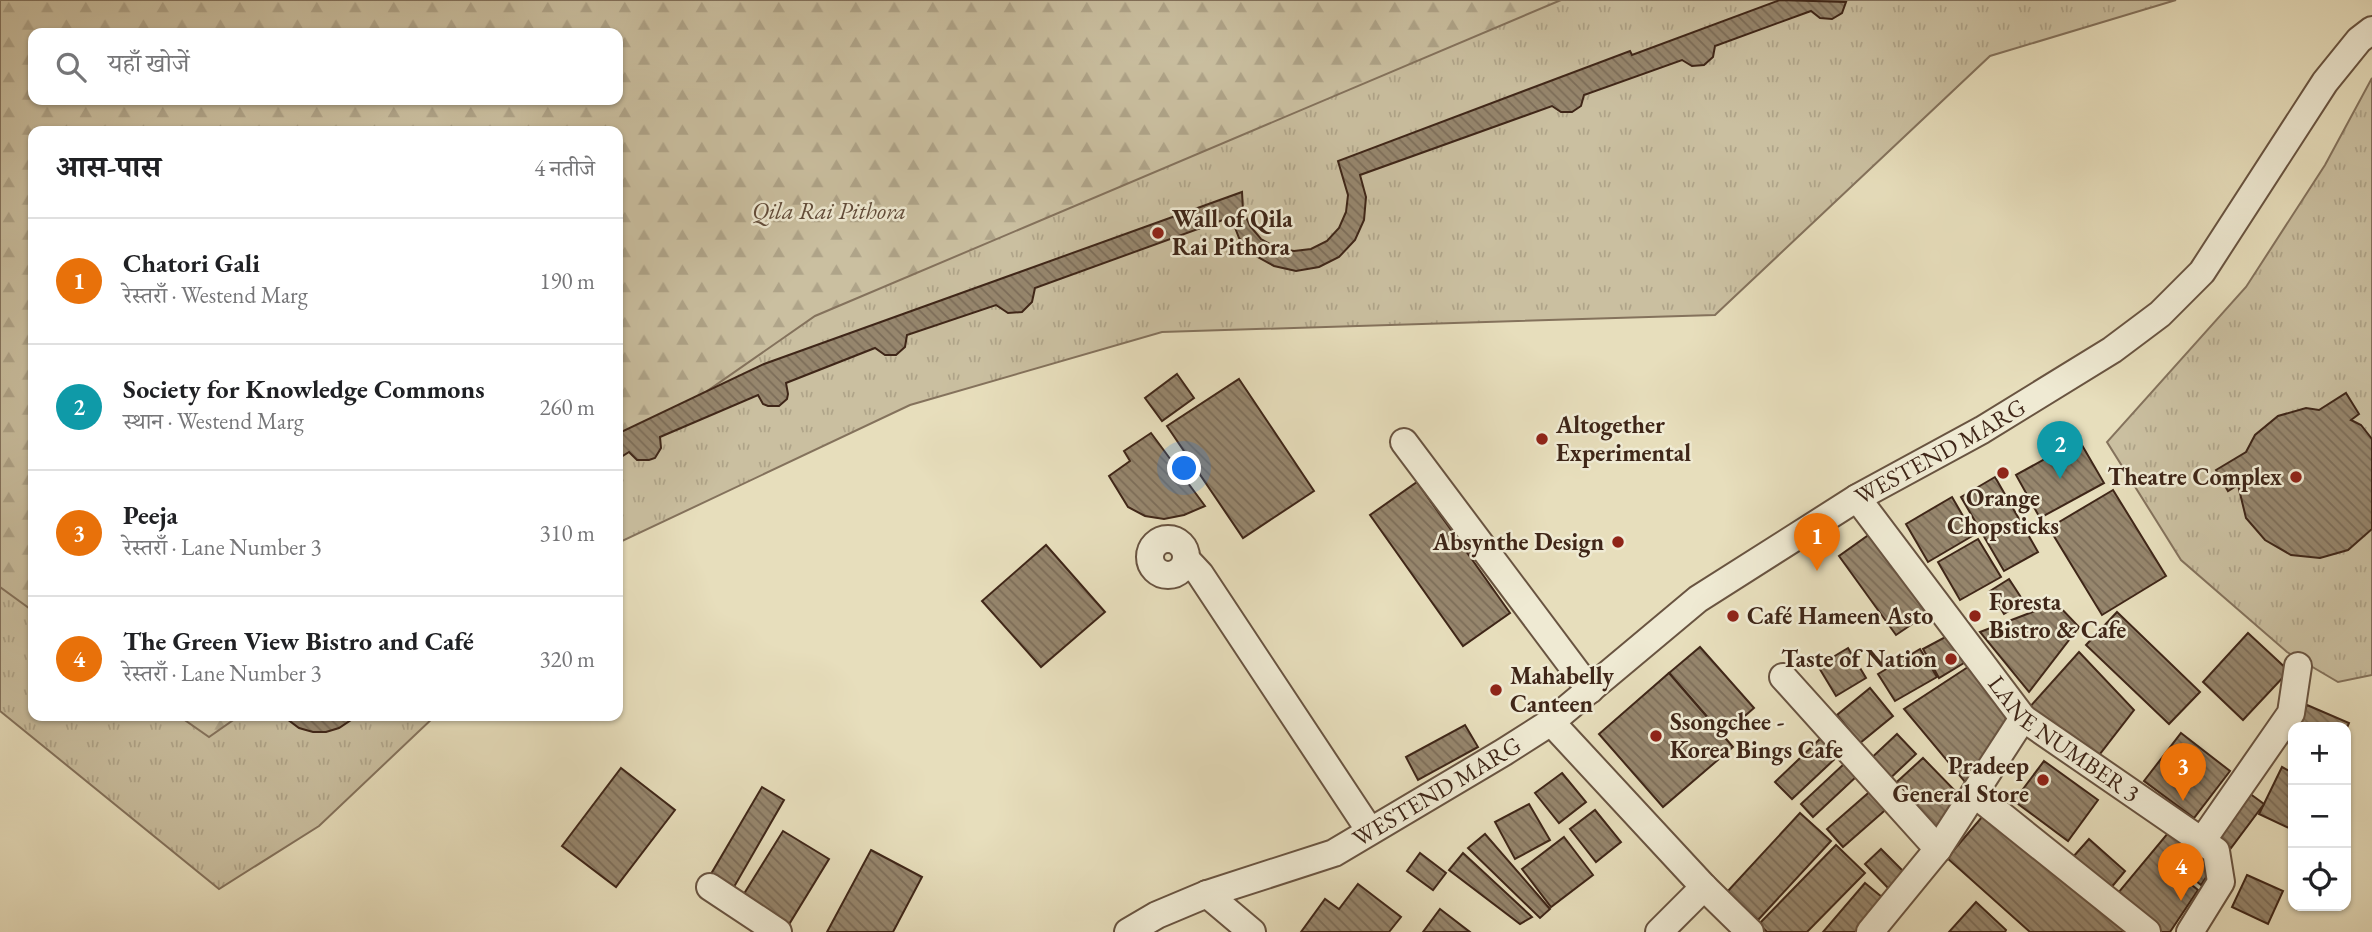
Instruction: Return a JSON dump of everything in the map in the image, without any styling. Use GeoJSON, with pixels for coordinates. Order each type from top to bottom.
{"type":"FeatureCollection","features":[{"type":"Feature","properties":{"kind":"street","name":"WESTEND MARG"},"geometry":{"type":"LineString","coordinates":[[1128,932],[1157,915],[1207,894],[1334,853],[1550,722],[1698,599],[1857,498],[1982,429],[2112,350],[2160,314],[2202,272],[2325,82],[2359,40],[2372,30]]}},
{"type":"Feature","properties":{"kind":"street"},"geometry":{"type":"LineString","coordinates":[[1404,442],[1590,690]]}},
{"type":"Feature","properties":{"kind":"street","name":"LANE NUMBER 3"},"geometry":{"type":"LineString","coordinates":[[1857,498],[2023,718],[2216,851],[2221,882],[2199,929]]}},
{"type":"Feature","properties":{"kind":"street"},"geometry":{"type":"LineString","coordinates":[[1186,559],[1200,574],[1370,831]]}},
{"type":"Feature","properties":{"kind":"street"},"geometry":{"type":"LineString","coordinates":[[2202,841],[2291,713],[2298,666]]}},
{"type":"Feature","properties":{"kind":"street"},"geometry":{"type":"LineString","coordinates":[[1783,677],[1938,849]]}},
{"type":"Feature","properties":{"kind":"street"},"geometry":{"type":"LineString","coordinates":[[1873,931],[1938,849],[1976,795],[2023,718]]}},
{"type":"Feature","properties":{"kind":"street"},"geometry":{"type":"LineString","coordinates":[[1550,722],[1704,887],[1750,932]]}},
{"type":"Feature","properties":{"kind":"street"},"geometry":{"type":"LineString","coordinates":[[1976,795],[2147,932]]}},
{"type":"Feature","properties":{"kind":"street"},"geometry":{"type":"LineString","coordinates":[[710,887],[778,932]]}},
{"type":"Feature","properties":{"kind":"street"},"geometry":{"type":"LineString","coordinates":[[1659,932],[1704,887]]}},
{"type":"Feature","properties":{"kind":"street"},"geometry":{"type":"LineString","coordinates":[[1207,894],[1252,932]]}},
{"type":"Feature","properties":{"kind":"green space","name":"Qila Rai Pithora"},"geometry":{"type":"Polygon","coordinates":[[[0,0],[2176,0],[1990,56],[1715,315],[1162,332],[910,405],[623,541],[623,126],[28,126],[28,721],[430,721],[319,826],[219,889],[0,711],[0,0]]]}},
{"type":"Feature","properties":{"kind":"green space"},"geometry":{"type":"Polygon","coordinates":[[[0,0],[1561,0],[815,316],[623,450],[623,126],[28,126],[28,607],[0,587],[0,0]]]}},
{"type":"Feature","properties":{"kind":"green space"},"geometry":{"type":"Polygon","coordinates":[[[2372,78],[2372,675],[2338,682],[2287,652],[2181,560],[2107,442],[2246,287],[2325,165],[2372,78]]]}},
{"type":"Feature","properties":{"kind":"green space"},"geometry":{"type":"Polygon","coordinates":[[[186,721],[232,721],[209,737],[186,721]]]}},
{"type":"Feature","properties":{"kind":"building","name":"Wall of Qila Rai Pithora"},"geometry":{"type":"Polygon","coordinates":[[[1780,0],[1846,2],[1842,13],[1832,19],[1820,18],[1811,11],[1715,46],[1713,57],[1704,65],[1692,66],[1682,60],[1584,95],[1581,106],[1572,112],[1561,112],[1552,106],[1360,175],[1366,197],[1364,220],[1355,240],[1339,257],[1319,267],[1296,271],[1274,266],[1254,255],[1239,238],[1231,217],[1035,288],[1032,302],[1022,312],[1008,313],[996,305],[907,335],[905,347],[896,355],[885,355],[875,348],[786,383],[787,399],[779,406],[763,404],[758,395],[660,437],[661,448],[655,458],[637,460],[629,452],[623,456],[623,431],[764,364],[1242,192],[1243,210],[1250,226],[1261,239],[1277,248],[1294,251],[1311,249],[1327,241],[1339,228],[1346,212],[1348,195],[1338,161],[1630,51],[1632,55],[1780,0]]]}},
{"type":"Feature","properties":{"kind":"building"},"geometry":{"type":"Polygon","coordinates":[[[1177,374],[1194,398],[1162,421],[1145,398],[1177,374]]]}},
{"type":"Feature","properties":{"kind":"building"},"geometry":{"type":"Polygon","coordinates":[[[1239,379],[1314,491],[1243,538],[1167,426],[1239,379]]]}},
{"type":"Feature","properties":{"kind":"building","name":"Theatre Complex"},"geometry":{"type":"Polygon","coordinates":[[[2346,393],[2359,414],[2351,420],[2361,425],[2372,439],[2372,529],[2348,550],[2320,558],[2291,555],[2265,540],[2246,518],[2238,485],[2228,491],[2216,470],[2246,452],[2255,435],[2278,416],[2306,408],[2319,410],[2346,393]]]}},
{"type":"Feature","properties":{"kind":"building"},"geometry":{"type":"Polygon","coordinates":[[[1151,433],[1205,506],[1184,515],[1164,519],[1145,516],[1128,507],[1109,476],[1130,461],[1124,451],[1151,433]]]}},
{"type":"Feature","properties":{"kind":"building"},"geometry":{"type":"Polygon","coordinates":[[[2079,440],[2104,483],[2040,518],[2016,475],[2079,440]]]}},
{"type":"Feature","properties":{"kind":"building"},"geometry":{"type":"Polygon","coordinates":[[[1995,477],[2038,552],[2004,571],[1961,497],[1995,477]]]}},
{"type":"Feature","properties":{"kind":"building"},"geometry":{"type":"Polygon","coordinates":[[[1417,482],[1510,613],[1463,646],[1370,515],[1417,482]]]}},
{"type":"Feature","properties":{"kind":"building"},"geometry":{"type":"Polygon","coordinates":[[[2113,490],[2166,576],[2102,615],[2049,528],[2113,490]]]}},
{"type":"Feature","properties":{"kind":"building"},"geometry":{"type":"Polygon","coordinates":[[[1952,497],[1974,535],[1928,562],[1906,524],[1952,497]]]}},
{"type":"Feature","properties":{"kind":"building"},"geometry":{"type":"Polygon","coordinates":[[[1870,534],[1927,614],[1896,635],[1839,556],[1870,534]]]}},
{"type":"Feature","properties":{"kind":"building"},"geometry":{"type":"Polygon","coordinates":[[[1978,539],[2001,577],[1960,600],[1938,562],[1978,539]]]}},
{"type":"Feature","properties":{"kind":"building"},"geometry":{"type":"Polygon","coordinates":[[[1046,545],[1105,612],[1041,667],[982,601],[1046,545]]]}},
{"type":"Feature","properties":{"kind":"building"},"geometry":{"type":"Polygon","coordinates":[[[2009,579],[2024,602],[2004,614],[1990,591],[2009,579]]]}},
{"type":"Feature","properties":{"kind":"building"},"geometry":{"type":"Polygon","coordinates":[[[2056,603],[2079,627],[2029,692],[1980,632],[2056,603]]]}},
{"type":"Feature","properties":{"kind":"building"},"geometry":{"type":"Polygon","coordinates":[[[2117,612],[2200,692],[2169,724],[2086,645],[2117,612]]]}},
{"type":"Feature","properties":{"kind":"building"},"geometry":{"type":"Polygon","coordinates":[[[2248,633],[2289,671],[2243,720],[2203,682],[2248,633]]]}},
{"type":"Feature","properties":{"kind":"building"},"geometry":{"type":"Polygon","coordinates":[[[1949,635],[1964,663],[1939,678],[1923,649],[1949,635]]]}},
{"type":"Feature","properties":{"kind":"building"},"geometry":{"type":"Polygon","coordinates":[[[1700,647],[1754,708],[1723,735],[1669,673],[1700,647]]]}},
{"type":"Feature","properties":{"kind":"building"},"geometry":{"type":"Polygon","coordinates":[[[1848,648],[1866,678],[1836,696],[1818,666],[1848,648]]]}},
{"type":"Feature","properties":{"kind":"building"},"geometry":{"type":"Polygon","coordinates":[[[1920,649],[1937,677],[1895,701],[1878,674],[1920,649]]]}},
{"type":"Feature","properties":{"kind":"building"},"geometry":{"type":"Polygon","coordinates":[[[2079,652],[2134,710],[2096,759],[2028,709],[2079,652]]]}},
{"type":"Feature","properties":{"kind":"building"},"geometry":{"type":"Polygon","coordinates":[[[1971,665],[2012,720],[1965,782],[1904,709],[1971,665]]]}},
{"type":"Feature","properties":{"kind":"building"},"geometry":{"type":"Polygon","coordinates":[[[1669,673],[1733,747],[1663,807],[1599,734],[1669,673]]]}},
{"type":"Feature","properties":{"kind":"building"},"geometry":{"type":"Polygon","coordinates":[[[1870,688],[1893,716],[1860,743],[1837,715],[1870,688]]]}},
{"type":"Feature","properties":{"kind":"building"},"geometry":{"type":"Polygon","coordinates":[[[2307,705],[2347,722],[2300,722],[2307,705]]]}},
{"type":"Feature","properties":{"kind":"building"},"geometry":{"type":"Polygon","coordinates":[[[290,721],[350,721],[326,732],[299,728],[290,721]]]}},
{"type":"Feature","properties":{"kind":"building"},"geometry":{"type":"Polygon","coordinates":[[[1465,725],[1478,747],[1418,780],[1406,757],[1465,725]]]}},
{"type":"Feature","properties":{"kind":"building"},"geometry":{"type":"Polygon","coordinates":[[[2181,733],[2230,771],[2194,818],[2144,781],[2181,733]]]}},
{"type":"Feature","properties":{"kind":"building"},"geometry":{"type":"Polygon","coordinates":[[[1897,734],[1916,754],[1884,784],[1865,764],[1897,734]]]}},
{"type":"Feature","properties":{"kind":"building"},"geometry":{"type":"Polygon","coordinates":[[[1822,737],[1839,755],[1792,799],[1775,782],[1822,737]]]}},
{"type":"Feature","properties":{"kind":"building"},"geometry":{"type":"Polygon","coordinates":[[[1923,758],[1966,802],[1938,836],[1888,790],[1923,758]]]}},
{"type":"Feature","properties":{"kind":"building"},"geometry":{"type":"Polygon","coordinates":[[[2044,761],[2098,800],[2068,841],[2014,801],[2044,761]]]}},
{"type":"Feature","properties":{"kind":"building"},"geometry":{"type":"Polygon","coordinates":[[[1845,763],[1857,776],[1813,817],[1801,804],[1845,763]]]}},
{"type":"Feature","properties":{"kind":"building"},"geometry":{"type":"Polygon","coordinates":[[[2282,767],[2288,770],[2288,828],[2259,814],[2282,767]]]}},
{"type":"Feature","properties":{"kind":"building"},"geometry":{"type":"Polygon","coordinates":[[[621,768],[675,810],[616,887],[562,846],[621,768]]]}},
{"type":"Feature","properties":{"kind":"building"},"geometry":{"type":"Polygon","coordinates":[[[1562,773],[1586,802],[1559,823],[1535,793],[1562,773]]]}},
{"type":"Feature","properties":{"kind":"building"},"geometry":{"type":"Polygon","coordinates":[[[762,787],[784,800],[734,887],[711,874],[762,787]]]}},
{"type":"Feature","properties":{"kind":"building"},"geometry":{"type":"Polygon","coordinates":[[[1874,788],[1890,806],[1843,847],[1827,829],[1874,788]]]}},
{"type":"Feature","properties":{"kind":"building"},"geometry":{"type":"Polygon","coordinates":[[[2249,793],[2264,804],[2231,848],[2217,837],[2249,793]]]}},
{"type":"Feature","properties":{"kind":"building"},"geometry":{"type":"Polygon","coordinates":[[[1529,804],[1550,840],[1515,859],[1495,822],[1529,804]]]}},
{"type":"Feature","properties":{"kind":"building"},"geometry":{"type":"Polygon","coordinates":[[[1595,810],[1621,842],[1596,862],[1570,829],[1595,810]]]}},
{"type":"Feature","properties":{"kind":"building"},"geometry":{"type":"Polygon","coordinates":[[[1988,810],[2132,932],[2030,932],[1947,858],[1988,810]]]}},
{"type":"Feature","properties":{"kind":"building"},"geometry":{"type":"Polygon","coordinates":[[[1800,813],[1831,841],[1758,920],[1727,892],[1800,813]]]}},
{"type":"Feature","properties":{"kind":"building"},"geometry":{"type":"Polygon","coordinates":[[[783,831],[829,859],[788,926],[742,897],[783,831]]]}},
{"type":"Feature","properties":{"kind":"building"},"geometry":{"type":"Polygon","coordinates":[[[2168,833],[2214,865],[2201,885],[2166,856],[2162,861],[2198,890],[2170,932],[2154,932],[2113,899],[2168,833]]]}},
{"type":"Feature","properties":{"kind":"building"},"geometry":{"type":"Polygon","coordinates":[[[1485,834],[1550,909],[1540,918],[1468,848],[1485,834]]]}},
{"type":"Feature","properties":{"kind":"building"},"geometry":{"type":"Polygon","coordinates":[[[1564,837],[1593,875],[1551,907],[1522,869],[1564,837]]]}},
{"type":"Feature","properties":{"kind":"building"},"geometry":{"type":"Polygon","coordinates":[[[2089,839],[2125,871],[2110,889],[2073,857],[2089,839]]]}},
{"type":"Feature","properties":{"kind":"building"},"geometry":{"type":"Polygon","coordinates":[[[1836,845],[1865,873],[1807,932],[1767,932],[1759,924],[1836,845]]]}},
{"type":"Feature","properties":{"kind":"building"},"geometry":{"type":"Polygon","coordinates":[[[1881,849],[1906,874],[1890,890],[1865,864],[1881,849]]]}},
{"type":"Feature","properties":{"kind":"building"},"geometry":{"type":"Polygon","coordinates":[[[871,850],[922,877],[893,932],[827,932],[871,850]]]}},
{"type":"Feature","properties":{"kind":"building"},"geometry":{"type":"Polygon","coordinates":[[[1420,853],[1446,873],[1433,890],[1407,871],[1420,853]]]}},
{"type":"Feature","properties":{"kind":"building"},"geometry":{"type":"Polygon","coordinates":[[[1463,853],[1532,917],[1520,924],[1449,870],[1463,853]]]}},
{"type":"Feature","properties":{"kind":"building"},"geometry":{"type":"Polygon","coordinates":[[[2247,875],[2283,891],[2268,924],[2232,907],[2247,875]]]}},
{"type":"Feature","properties":{"kind":"building"},"geometry":{"type":"Polygon","coordinates":[[[1865,883],[1889,903],[1865,932],[1823,932],[1865,883]]]}},
{"type":"Feature","properties":{"kind":"building"},"geometry":{"type":"Polygon","coordinates":[[[1358,884],[1401,917],[1389,932],[1301,932],[1325,899],[1339,909],[1358,884]]]}},
{"type":"Feature","properties":{"kind":"building"},"geometry":{"type":"Polygon","coordinates":[[[1976,902],[2006,930],[2005,932],[1949,932],[1976,902]]]}},
{"type":"Feature","properties":{"kind":"building"},"geometry":{"type":"Polygon","coordinates":[[[1440,909],[1470,932],[1423,932],[1440,909]]]}},
{"type":"Feature","properties":{"kind":"place","name":"Wall of Qila Rai Pithora"},"geometry":{"type":"Point","coordinates":[1158,233]}},
{"type":"Feature","properties":{"kind":"place","name":"Altogether Experimental"},"geometry":{"type":"Point","coordinates":[1542,439]}},
{"type":"Feature","properties":{"kind":"place","name":"Orange Chopsticks"},"geometry":{"type":"Point","coordinates":[2003,473]}},
{"type":"Feature","properties":{"kind":"place","name":"Theatre Complex"},"geometry":{"type":"Point","coordinates":[2296,477]}},
{"type":"Feature","properties":{"kind":"place","name":"Society for Knowledge Commons"},"geometry":{"type":"Point","coordinates":[2060,479]}},
{"type":"Feature","properties":{"kind":"place","name":"Absynthe Design"},"geometry":{"type":"Point","coordinates":[1618,542]}},
{"type":"Feature","properties":{"kind":"place","name":"Chatori Gali"},"geometry":{"type":"Point","coordinates":[1817,571]}},
{"type":"Feature","properties":{"kind":"place","name":"Café Hameen Asto"},"geometry":{"type":"Point","coordinates":[1733,616]}},
{"type":"Feature","properties":{"kind":"place","name":"Foresta Bistro & Cafe"},"geometry":{"type":"Point","coordinates":[1975,616]}},
{"type":"Feature","properties":{"kind":"place","name":"Taste of Nation"},"geometry":{"type":"Point","coordinates":[1951,659]}},
{"type":"Feature","properties":{"kind":"place","name":"Mahabelly Canteen"},"geometry":{"type":"Point","coordinates":[1496,690]}},
{"type":"Feature","properties":{"kind":"place","name":"Ssongchee - Korea Bings Cafe"},"geometry":{"type":"Point","coordinates":[1656,736]}},
{"type":"Feature","properties":{"kind":"place","name":"Pradeep General Store"},"geometry":{"type":"Point","coordinates":[2043,780]}},
{"type":"Feature","properties":{"kind":"place","name":"Peeja"},"geometry":{"type":"Point","coordinates":[2183,801]}},
{"type":"Feature","properties":{"kind":"place","name":"The Green View Bistro and Café"},"geometry":{"type":"Point","coordinates":[2181,901]}}]}
